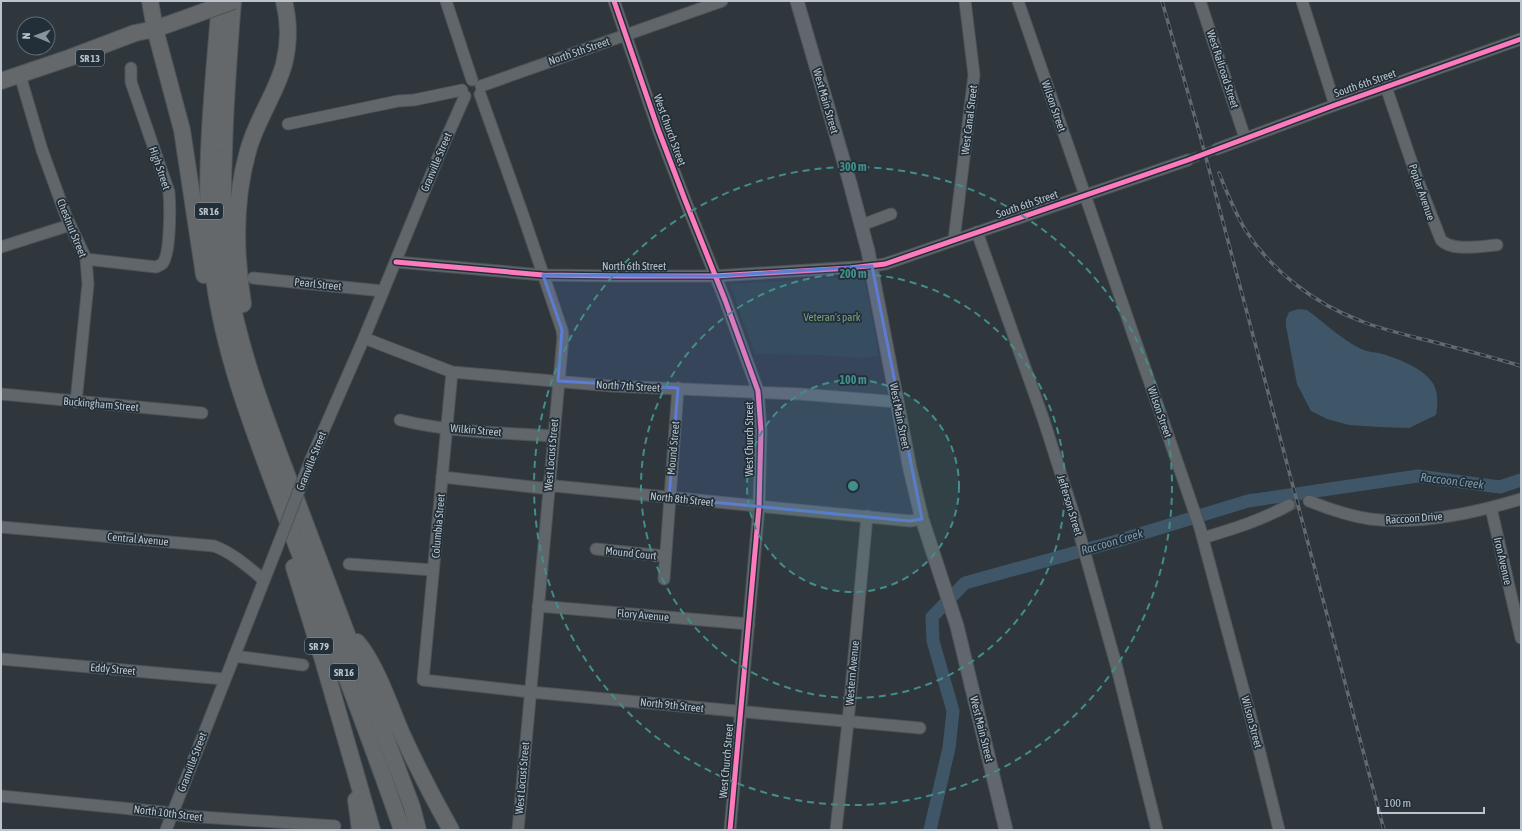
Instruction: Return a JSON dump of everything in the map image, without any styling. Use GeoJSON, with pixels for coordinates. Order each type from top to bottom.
{"type":"FeatureCollection","features":[{"type":"Feature","properties":{"kind":"highway"},"geometry":{"type":"LineString","coordinates":[[150,1],[155,29],[182,130],[209,306],[226,367],[238,384]]}},
{"type":"Feature","properties":{"kind":"highway","name":"SR 16"},"geometry":{"type":"LineString","coordinates":[[220,1],[211,118],[209,167],[210,231],[214,278],[221,320],[238,384],[285,514],[371,741],[402,830]]}},
{"type":"Feature","properties":{"kind":"highway","name":"SR 13"},"geometry":{"type":"LineString","coordinates":[[1,81],[135,33],[155,29],[233,1]]}},
{"type":"Feature","properties":{"kind":"highway","name":"SR 16"},"geometry":{"type":"LineString","coordinates":[[233,1],[226,96],[223,220],[228,283],[236,323],[268,424],[343,627],[412,807],[418,830]]}},
{"type":"Feature","properties":{"kind":"highway"},"geometry":{"type":"LineString","coordinates":[[246,357],[246,324],[240,286],[238,254],[238,206],[243,168],[248,150],[254,132],[284,65],[288,32],[284,1]]}},
{"type":"Feature","properties":{"kind":"highway","name":"SR 13"},"geometry":{"type":"LineString","coordinates":[[1,89],[138,41],[155,29]]}},
{"type":"Feature","properties":{"kind":"highway","name":"SR 79"},"geometry":{"type":"LineString","coordinates":[[285,514],[286,541],[319,646],[372,830]]}},
{"type":"Feature","properties":{"kind":"highway"},"geometry":{"type":"LineString","coordinates":[[343,627],[362,649],[406,742],[451,830]]}},
{"type":"Feature","properties":{"kind":"highway"},"geometry":{"type":"LineString","coordinates":[[398,771],[416,798],[429,830]]}},
{"type":"Feature","properties":{"kind":"highway"},"geometry":{"type":"LineString","coordinates":[[357,777],[354,792],[360,830]]}},
{"type":"Feature","properties":{"kind":"main road","name":"West Main Street"},"geometry":{"type":"LineString","coordinates":[[797,1],[862,225],[872,266],[910,469],[922,519],[957,626],[1006,830]]}},
{"type":"Feature","properties":{"kind":"street"},"geometry":{"type":"LineString","coordinates":[[446,1],[472,80]]}},
{"type":"Feature","properties":{"kind":"street","name":"West Church Street"},"geometry":{"type":"LineString","coordinates":[[614,1],[658,129],[733,319],[758,391],[762,431],[759,507],[730,830]]}},
{"type":"Feature","properties":{"kind":"street","name":"North 5th Street"},"geometry":{"type":"LineString","coordinates":[[480,90],[626,35],[722,1]]}},
{"type":"Feature","properties":{"kind":"street","name":"West Canal Street"},"geometry":{"type":"LineString","coordinates":[[954,240],[974,75],[965,1]]}},
{"type":"Feature","properties":{"kind":"street","name":"Wilson Street"},"geometry":{"type":"LineString","coordinates":[[1018,1],[1201,533],[1256,737],[1279,830]]}},
{"type":"Feature","properties":{"kind":"street","name":"West Railroad Street"},"geometry":{"type":"LineString","coordinates":[[1200,1],[1244,138]]}},
{"type":"Feature","properties":{"kind":"street"},"geometry":{"type":"LineString","coordinates":[[1302,1],[1335,105]]}},
{"type":"Feature","properties":{"kind":"street","name":"South 6th Street"},"geometry":{"type":"LineString","coordinates":[[1217,149],[1335,105],[1521,39]]}},
{"type":"Feature","properties":{"kind":"street","name":"High Street"},"geometry":{"type":"LineString","coordinates":[[86,259],[156,267],[162,265],[164,260],[168,238],[170,212],[169,192],[131,82],[131,68]]}},
{"type":"Feature","properties":{"kind":"street"},"geometry":{"type":"LineString","coordinates":[[288,124],[398,101],[463,93],[470,97],[480,90],[478,80],[464,82],[463,93]]}},
{"type":"Feature","properties":{"kind":"street","name":"Chestnut Street"},"geometry":{"type":"LineString","coordinates":[[22,82],[42,150],[70,225],[86,259],[88,284],[76,402]]}},
{"type":"Feature","properties":{"kind":"street","name":"Poplar Avenue"},"geometry":{"type":"LineString","coordinates":[[1386,87],[1420,187],[1441,240],[1445,245],[1456,247],[1497,245]]}},
{"type":"Feature","properties":{"kind":"street","name":"West Locust Street"},"geometry":{"type":"LineString","coordinates":[[480,90],[562,330],[563,337],[518,830]]}},
{"type":"Feature","properties":{"kind":"street","name":"Granville Street"},"geometry":{"type":"LineString","coordinates":[[166,830],[224,679],[312,459],[396,262],[463,93]]}},
{"type":"Feature","properties":{"kind":"street","name":"South 6th Street"},"geometry":{"type":"LineString","coordinates":[[872,266],[884,264],[1188,160]]}},
{"type":"Feature","properties":{"kind":"street"},"geometry":{"type":"LineString","coordinates":[[862,225],[891,214]]}},
{"type":"Feature","properties":{"kind":"street"},"geometry":{"type":"LineString","coordinates":[[1,247],[70,225]]}},
{"type":"Feature","properties":{"kind":"street","name":"Jefferson Street"},"geometry":{"type":"LineString","coordinates":[[977,232],[1043,418],[1075,518],[1117,668],[1158,830]]}},
{"type":"Feature","properties":{"kind":"street","name":"North 6th Street"},"geometry":{"type":"LineString","coordinates":[[396,262],[543,275],[715,276],[872,266]]}},
{"type":"Feature","properties":{"kind":"street","name":"Pearl Street"},"geometry":{"type":"LineString","coordinates":[[253,278],[383,291]]}},
{"type":"Feature","properties":{"kind":"street","name":"North 7th Street"},"geometry":{"type":"LineString","coordinates":[[364,338],[452,372],[611,386],[758,391],[898,402]]}},
{"type":"Feature","properties":{"kind":"street","name":"Columbia Street"},"geometry":{"type":"LineString","coordinates":[[423,680],[452,372]]}},
{"type":"Feature","properties":{"kind":"street","name":"Mound Street"},"geometry":{"type":"LineString","coordinates":[[664,579],[678,388]]}},
{"type":"Feature","properties":{"kind":"street","name":"Buckingham Street"},"geometry":{"type":"LineString","coordinates":[[1,394],[202,413]]}},
{"type":"Feature","properties":{"kind":"street","name":"Wilkin Street"},"geometry":{"type":"LineString","coordinates":[[400,420],[419,425],[447,428],[553,436]]}},
{"type":"Feature","properties":{"kind":"street","name":"North 8th Street"},"geometry":{"type":"LineString","coordinates":[[442,478],[910,521],[922,519]]}},
{"type":"Feature","properties":{"kind":"street","name":"Raccoon Drive"},"geometry":{"type":"LineString","coordinates":[[1308,501],[1349,515],[1385,520],[1426,518],[1491,508],[1521,499]]}},
{"type":"Feature","properties":{"kind":"street"},"geometry":{"type":"LineString","coordinates":[[1201,533],[1238,528],[1270,515],[1289,504]]}},
{"type":"Feature","properties":{"kind":"street","name":"Iron Avenue"},"geometry":{"type":"LineString","coordinates":[[1491,508],[1518,610],[1521,638]]}},
{"type":"Feature","properties":{"kind":"street","name":"Western Avenue"},"geometry":{"type":"LineString","coordinates":[[836,830],[848,722],[866,516]]}},
{"type":"Feature","properties":{"kind":"street","name":"Central Avenue"},"geometry":{"type":"LineString","coordinates":[[1,527],[214,546],[224,550],[243,562],[264,580]]}},
{"type":"Feature","properties":{"kind":"street","name":"Mound Court"},"geometry":{"type":"LineString","coordinates":[[596,549],[665,556]]}},
{"type":"Feature","properties":{"kind":"street"},"geometry":{"type":"LineString","coordinates":[[349,564],[433,570]]}},
{"type":"Feature","properties":{"kind":"street","name":"Flory Avenue"},"geometry":{"type":"LineString","coordinates":[[538,606],[749,624]]}},
{"type":"Feature","properties":{"kind":"street"},"geometry":{"type":"LineString","coordinates":[[234,656],[303,665]]}},
{"type":"Feature","properties":{"kind":"street","name":"Eddy Street"},"geometry":{"type":"LineString","coordinates":[[1,659],[224,679]]}},
{"type":"Feature","properties":{"kind":"street","name":"North 9th Street"},"geometry":{"type":"LineString","coordinates":[[423,680],[530,692],[920,728]]}},
{"type":"Feature","properties":{"kind":"street","name":"North 10th Street"},"geometry":{"type":"LineString","coordinates":[[1,796],[296,827],[335,826]]}},
{"type":"Feature","properties":{"kind":"highlighted area"},"geometry":{"type":"Polygon","coordinates":[[[872,266],[922,519],[910,521],[669,498],[678,388],[558,381],[562,330],[543,275],[715,276],[872,266]]]}},
{"type":"Feature","properties":{"kind":"green space","name":"Veteran's park"},"geometry":{"type":"Polygon","coordinates":[[[864,276],[879,356],[862,358],[819,355],[755,354],[730,285],[732,284],[864,276]]]}},
{"type":"Feature","properties":{"kind":"water"},"geometry":{"type":"Polygon","coordinates":[[[1298,309],[1307,310],[1340,336],[1361,349],[1379,353],[1410,364],[1424,374],[1434,385],[1437,400],[1436,415],[1409,428],[1349,425],[1327,419],[1311,411],[1297,384],[1286,326],[1286,319],[1289,312],[1298,309]]]}},
{"type":"Feature","properties":{"kind":"waterway","name":"Raccoon Creek"},"geometry":{"type":"LineString","coordinates":[[930,830],[949,748],[953,711],[933,641],[932,617],[965,583],[1117,541],[1248,501],[1418,476],[1500,487],[1521,480]]}},
{"type":"Feature","properties":{"kind":"tunnel"},"geometry":{"type":"LineString","coordinates":[[1188,160],[1217,149]]}},
{"type":"Feature","properties":{"kind":"tunnel"},"geometry":{"type":"LineString","coordinates":[[1289,505],[1309,501]]}},
{"type":"Feature","properties":{"kind":"railway"},"geometry":{"type":"LineString","coordinates":[[1162,1],[1201,139],[1384,830]]}},
{"type":"Feature","properties":{"kind":"railway"},"geometry":{"type":"LineString","coordinates":[[1219,173],[1238,217],[1257,246],[1282,273],[1296,285],[1327,306],[1378,327],[1521,366]]}},
{"type":"Feature","properties":{"kind":"cycle path"},"geometry":{"type":"LineString","coordinates":[[614,1],[658,129],[725,300],[758,391],[761,431],[759,507],[730,830]]}},
{"type":"Feature","properties":{"kind":"cycle path"},"geometry":{"type":"LineString","coordinates":[[396,262],[543,275],[622,276],[715,276],[850,268],[885,264],[1188,160],[1335,105],[1521,39]]}}]}
